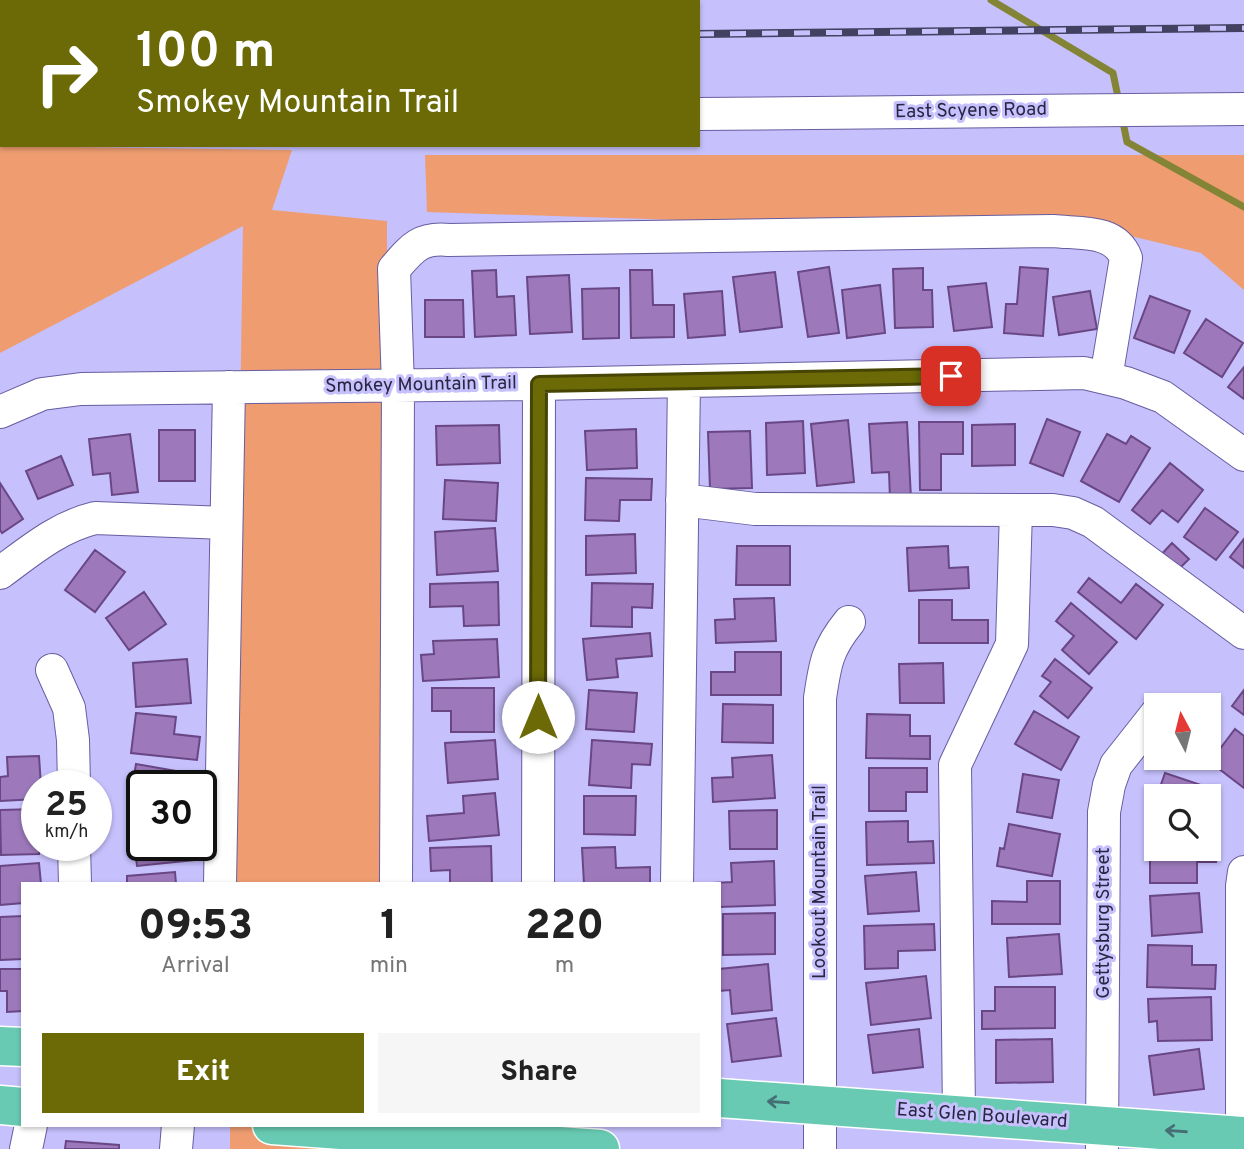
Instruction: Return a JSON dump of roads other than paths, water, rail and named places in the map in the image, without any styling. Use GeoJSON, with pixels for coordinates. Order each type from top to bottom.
{"type":"FeatureCollection","features":[{"type":"Feature","properties":{"kind":"main road"},"geometry":{"type":"LineString","coordinates":[[0,1046],[21,1047]]}},
{"type":"Feature","properties":{"kind":"main road","name":"East Glen Boulevard"},"geometry":{"type":"LineString","coordinates":[[721,1098],[959,1115],[1103,1137],[1243,1136]]}},
{"type":"Feature","properties":{"kind":"main road"},"geometry":{"type":"LineString","coordinates":[[0,1105],[21,1107]]}},
{"type":"Feature","properties":{"kind":"main road"},"geometry":{"type":"LineString","coordinates":[[287,1127],[394,1141],[538,1140],[600,1149]]}},
{"type":"Feature","properties":{"kind":"street","name":"East Scyene Road"},"geometry":{"type":"LineString","coordinates":[[700,114],[1236,109]]}},
{"type":"Feature","properties":{"kind":"street"},"geometry":{"type":"LineString","coordinates":[[396,882],[398,386],[394,269],[412,248],[433,238],[449,240],[1053,231],[1110,237],[1122,246],[1126,258],[1106,378]]}},
{"type":"Feature","properties":{"kind":"street","name":"Smokey Mountain Trail"},"geometry":{"type":"LineString","coordinates":[[0,412],[42,394],[81,389],[539,384],[1084,373],[1163,397],[1244,455]]}},
{"type":"Feature","properties":{"kind":"street"},"geometry":{"type":"LineString","coordinates":[[677,882],[684,381]]}},
{"type":"Feature","properties":{"kind":"street"},"geometry":{"type":"LineString","coordinates":[[538,882],[539,384]]}},
{"type":"Feature","properties":{"kind":"street"},"geometry":{"type":"LineString","coordinates":[[220,882],[229,387]]}},
{"type":"Feature","properties":{"kind":"street"},"geometry":{"type":"LineString","coordinates":[[682,500],[755,509],[1016,510],[1073,513],[1093,522],[1244,633]]}},
{"type":"Feature","properties":{"kind":"street"},"geometry":{"type":"LineString","coordinates":[[959,1115],[955,765],[1012,644],[1016,510]]}},
{"type":"Feature","properties":{"kind":"street"},"geometry":{"type":"LineString","coordinates":[[0,573],[53,534],[77,522],[95,518],[226,523]]}},
{"type":"Feature","properties":{"kind":"street","name":"Lookout Mountain Trail"},"geometry":{"type":"LineString","coordinates":[[820,1149],[820,698],[827,653],[849,622]]}},
{"type":"Feature","properties":{"kind":"street"},"geometry":{"type":"LineString","coordinates":[[52,670],[69,708],[74,770]]}},
{"type":"Feature","properties":{"kind":"street","name":"Gettysburg Street"},"geometry":{"type":"LineString","coordinates":[[1103,1137],[1104,812],[1116,765],[1144,729]]}},
{"type":"Feature","properties":{"kind":"street"},"geometry":{"type":"LineString","coordinates":[[74,861],[75,882]]}},
{"type":"Feature","properties":{"kind":"street"},"geometry":{"type":"LineString","coordinates":[[1243,1136],[1244,872]]}},
{"type":"Feature","properties":{"kind":"street"},"geometry":{"type":"LineString","coordinates":[[26,1149],[31,1127]]}},
{"type":"Feature","properties":{"kind":"street"},"geometry":{"type":"LineString","coordinates":[[176,1149],[178,1127]]}},
{"type":"Feature","properties":{"kind":"waterway"},"geometry":{"type":"LineString","coordinates":[[991,0],[1113,73],[1119,102]]}},
{"type":"Feature","properties":{"kind":"waterway"},"geometry":{"type":"LineString","coordinates":[[1122,117],[1127,142],[1244,207]]}},
{"type":"Feature","properties":{"kind":"railway"},"geometry":{"type":"LineString","coordinates":[[700,34],[1244,28]]}}]}
